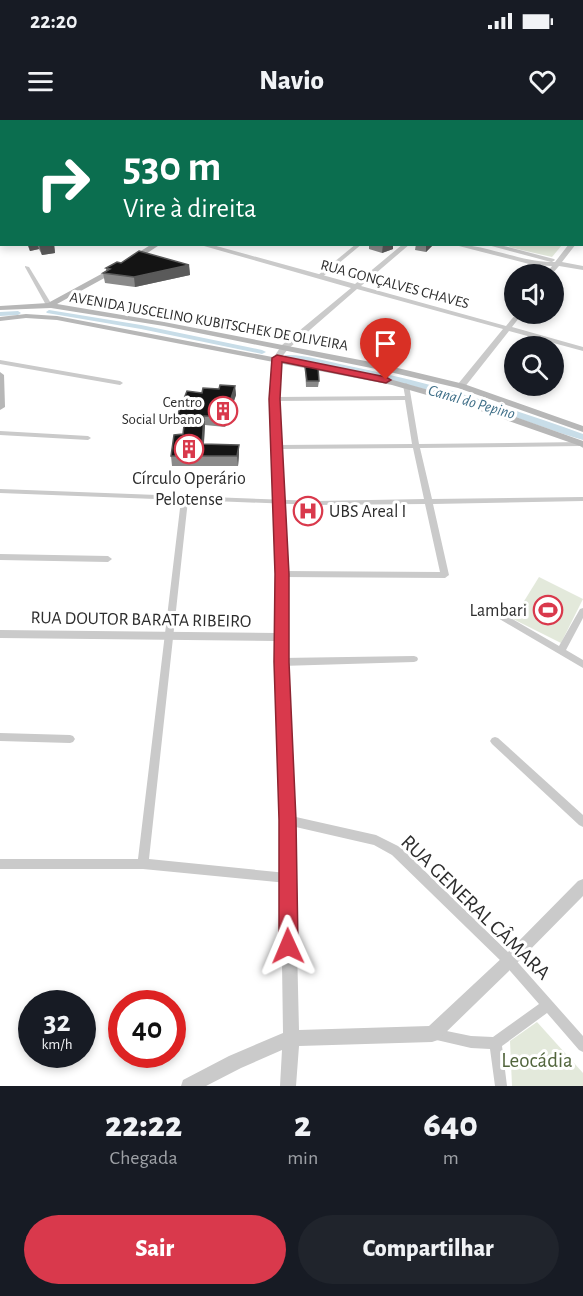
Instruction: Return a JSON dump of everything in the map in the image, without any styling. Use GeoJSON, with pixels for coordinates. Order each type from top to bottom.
{"type":"FeatureCollection","features":[{"type":"Feature","properties":{"kind":"main road"},"geometry":{"type":"LineString","coordinates":[[0,327],[49,305],[154,246]]}},
{"type":"Feature","properties":{"kind":"main road","name":"AVENIDA JUSCELINO KUBITSCHEK DE OLIVEIRA"},"geometry":{"type":"LineString","coordinates":[[0,308],[49,305],[285,347],[461,386],[527,415],[583,445]]}},
{"type":"Feature","properties":{"kind":"main road","name":"AVENIDA JUSCELINO KUBITSCHEK DE OLIVEIRA"},"geometry":{"type":"LineString","coordinates":[[0,319],[26,316],[57,318],[277,358],[406,385],[583,429]]}},
{"type":"Feature","properties":{"kind":"main road"},"geometry":{"type":"LineString","coordinates":[[0,375],[0,407]]}},
{"type":"Feature","properties":{"kind":"street","name":"RUA GONÇALVES CHAVES"},"geometry":{"type":"LineString","coordinates":[[207,246],[583,349]]}},
{"type":"Feature","properties":{"kind":"street"},"geometry":{"type":"LineString","coordinates":[[319,277],[358,246]]}},
{"type":"Feature","properties":{"kind":"street"},"geometry":{"type":"LineString","coordinates":[[288,1086],[291,1038],[281,662],[282,574],[274,399],[277,358],[285,347],[405,246]]}},
{"type":"Feature","properties":{"kind":"street"},"geometry":{"type":"LineString","coordinates":[[462,246],[538,264],[546,261],[543,257]]}},
{"type":"Feature","properties":{"kind":"street"},"geometry":{"type":"LineString","coordinates":[[496,246],[583,268]]}},
{"type":"Feature","properties":{"kind":"street"},"geometry":{"type":"LineString","coordinates":[[549,264],[557,263],[571,246]]}},
{"type":"Feature","properties":{"kind":"street"},"geometry":{"type":"LineString","coordinates":[[27,267],[49,305]]}},
{"type":"Feature","properties":{"kind":"street"},"geometry":{"type":"LineString","coordinates":[[461,386],[510,324]]}},
{"type":"Feature","properties":{"kind":"street"},"geometry":{"type":"LineString","coordinates":[[0,362],[120,383]]}},
{"type":"Feature","properties":{"kind":"street"},"geometry":{"type":"LineString","coordinates":[[282,574],[446,575],[416,446],[406,385]]}},
{"type":"Feature","properties":{"kind":"street"},"geometry":{"type":"LineString","coordinates":[[274,399],[407,398]]}},
{"type":"Feature","properties":{"kind":"street"},"geometry":{"type":"LineString","coordinates":[[0,433],[88,438]]}},
{"type":"Feature","properties":{"kind":"street"},"geometry":{"type":"LineString","coordinates":[[277,447],[583,445]]}},
{"type":"Feature","properties":{"kind":"street"},"geometry":{"type":"LineString","coordinates":[[0,491],[316,503],[583,500]]}},
{"type":"Feature","properties":{"kind":"street"},"geometry":{"type":"LineString","coordinates":[[143,864],[185,497]]}},
{"type":"Feature","properties":{"kind":"street"},"geometry":{"type":"LineString","coordinates":[[0,557],[108,559]]}},
{"type":"Feature","properties":{"kind":"street"},"geometry":{"type":"LineString","coordinates":[[561,650],[583,611]]}},
{"type":"Feature","properties":{"kind":"street"},"geometry":{"type":"LineString","coordinates":[[494,612],[583,664]]}},
{"type":"Feature","properties":{"kind":"street","name":"RUA DOUTOR BARATA RIBEIRO"},"geometry":{"type":"LineString","coordinates":[[0,634],[282,637]]}},
{"type":"Feature","properties":{"kind":"street"},"geometry":{"type":"LineString","coordinates":[[281,662],[414,659]]}},
{"type":"Feature","properties":{"kind":"street"},"geometry":{"type":"LineString","coordinates":[[0,736],[70,739]]}},
{"type":"Feature","properties":{"kind":"street"},"geometry":{"type":"LineString","coordinates":[[495,741],[583,822]]}},
{"type":"Feature","properties":{"kind":"street","name":"RUA GENERAL CÂMARA"},"geometry":{"type":"LineString","coordinates":[[287,820],[376,840],[396,851],[509,961],[583,1046]]}},
{"type":"Feature","properties":{"kind":"street"},"geometry":{"type":"LineString","coordinates":[[0,864],[143,864],[287,878]]}},
{"type":"Feature","properties":{"kind":"street"},"geometry":{"type":"LineString","coordinates":[[432,1034],[583,886]]}},
{"type":"Feature","properties":{"kind":"street"},"geometry":{"type":"LineString","coordinates":[[189,1086],[235,1062],[291,1038],[432,1034],[471,1042],[495,1043],[548,1005]]}},
{"type":"Feature","properties":{"kind":"street"},"geometry":{"type":"LineString","coordinates":[[495,1043],[501,1086]]}},
{"type":"Feature","properties":{"kind":"green space"},"geometry":{"type":"Polygon","coordinates":[[[510,246],[561,246],[552,257],[510,246]]]}},
{"type":"Feature","properties":{"kind":"green space","name":"Lambari"},"geometry":{"type":"Polygon","coordinates":[[[539,577],[583,599],[561,643],[513,619],[539,577]]]}},
{"type":"Feature","properties":{"kind":"green space","name":"Leocádia"},"geometry":{"type":"Polygon","coordinates":[[[537,1022],[583,1073],[583,1086],[512,1086],[510,1041],[537,1022]]]}},
{"type":"Feature","properties":{"kind":"building"},"geometry":{"type":"Polygon","coordinates":[[[139,251],[189,265],[134,277],[103,273],[110,269],[106,268],[117,262],[121,263],[139,251]]]}},
{"type":"Feature","properties":{"kind":"building"},"geometry":{"type":"Polygon","coordinates":[[[305,367],[318,367],[319,381],[307,381],[305,367]]]}},
{"type":"Feature","properties":{"kind":"building"},"geometry":{"type":"Polygon","coordinates":[[[220,385],[235,386],[225,417],[204,416],[202,444],[239,445],[237,456],[171,456],[174,435],[183,434],[185,417],[177,416],[187,391],[202,393],[203,388],[219,389],[220,385]]]}},
{"type":"Feature","properties":{"kind":"waterway","name":"Canal do Pepino"},"geometry":{"type":"LineString","coordinates":[[49,312],[141,327],[262,352]]}},
{"type":"Feature","properties":{"kind":"waterway","name":"Canal do Pepino"},"geometry":{"type":"LineString","coordinates":[[0,314],[18,313]]}},
{"type":"Feature","properties":{"kind":"waterway","name":"Canal do Pepino"},"geometry":{"type":"LineString","coordinates":[[288,357],[363,371],[474,400],[583,437]]}},
{"type":"Feature","properties":{"kind":"place","name":"Centro Social Urbano"},"geometry":{"type":"Point","coordinates":[223,411]}},
{"type":"Feature","properties":{"kind":"place","name":"Círculo Operário Pelotense"},"geometry":{"type":"Point","coordinates":[189,449]}},
{"type":"Feature","properties":{"kind":"place","name":"UBS Areal I"},"geometry":{"type":"Point","coordinates":[308,511]}},
{"type":"Feature","properties":{"kind":"place","name":"Lambari"},"geometry":{"type":"Point","coordinates":[548,610]}},
{"type":"Feature","properties":{"kind":"route"},"geometry":{"type":"LineString","coordinates":[[288,946],[287,820],[281,662],[282,574],[274,399],[277,358],[386,380]]}}]}
